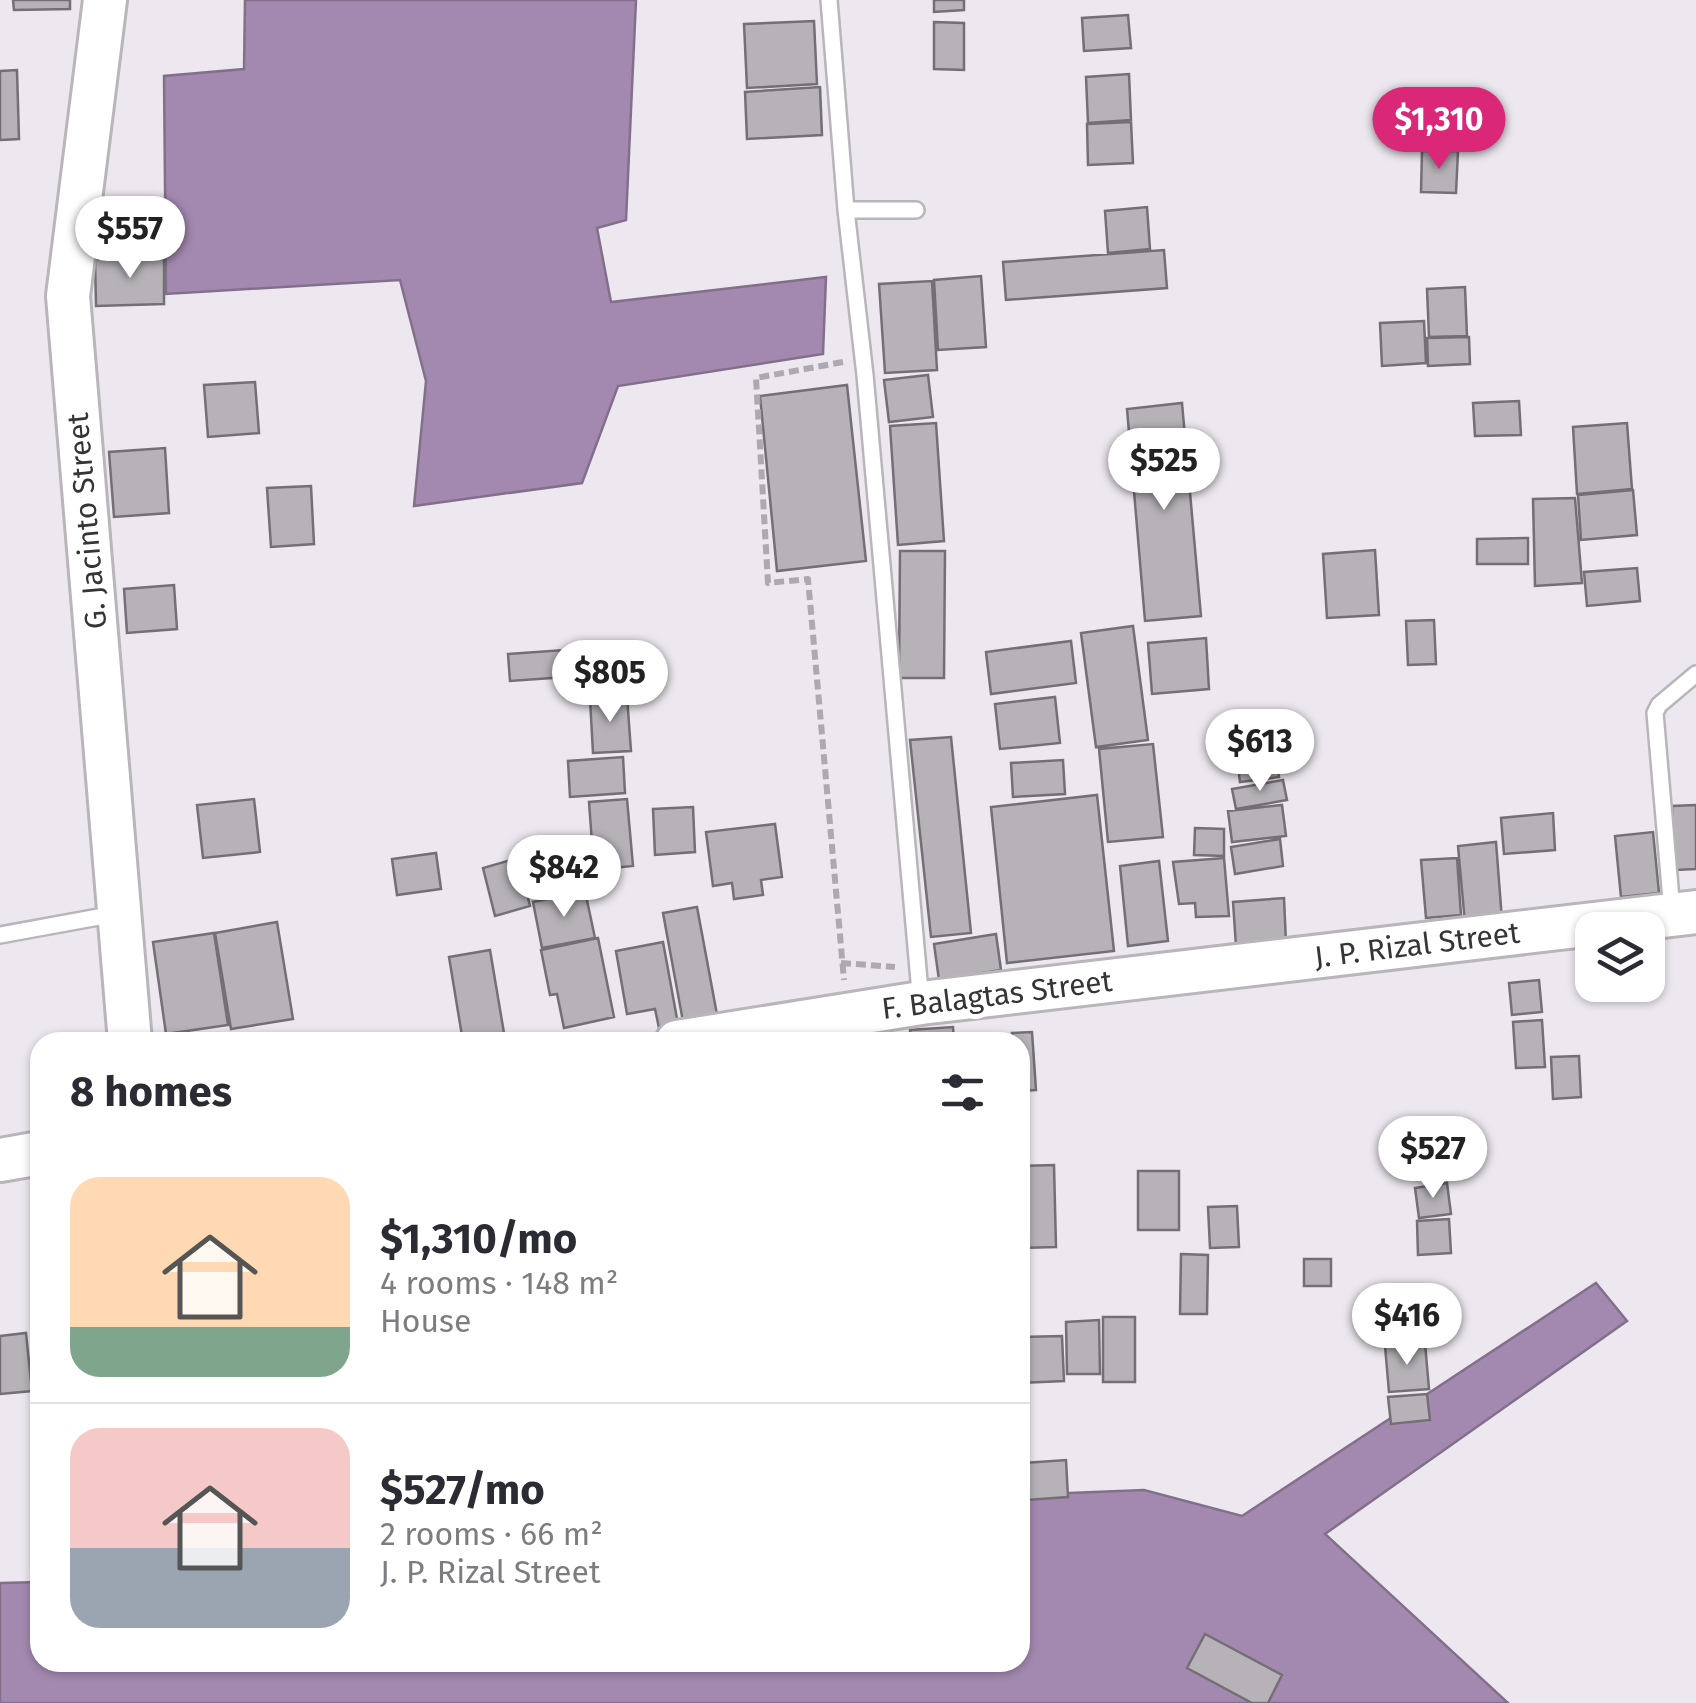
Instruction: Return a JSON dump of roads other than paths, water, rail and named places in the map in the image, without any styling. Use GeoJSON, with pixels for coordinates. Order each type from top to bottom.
{"type":"FeatureCollection","features":[{"type":"Feature","properties":{"kind":"main road","name":"G. Jacinto Street"},"geometry":{"type":"LineString","coordinates":[[105,0],[68,296],[129,1032]]}},
{"type":"Feature","properties":{"kind":"main road","name":"J. P. Rizal Street"},"geometry":{"type":"LineString","coordinates":[[1139,979],[1684,914]]}},
{"type":"Feature","properties":{"kind":"main road","name":"F. Balagtas Street"},"geometry":{"type":"LineString","coordinates":[[734,1032],[848,1012],[1139,979]]}},
{"type":"Feature","properties":{"kind":"main road"},"geometry":{"type":"LineString","coordinates":[[0,1160],[30,1155]]}},
{"type":"Feature","properties":{"kind":"lane"},"geometry":{"type":"LineString","coordinates":[[829,0],[864,375],[914,1004]]}},
{"type":"Feature","properties":{"kind":"lane"},"geometry":{"type":"LineString","coordinates":[[846,210],[916,210]]}},
{"type":"Feature","properties":{"kind":"lane"},"geometry":{"type":"LineString","coordinates":[[1684,914],[1656,712],[1659,705],[1696,674]]}},
{"type":"Feature","properties":{"kind":"lane"},"geometry":{"type":"LineString","coordinates":[[0,935],[119,913]]}}]}
